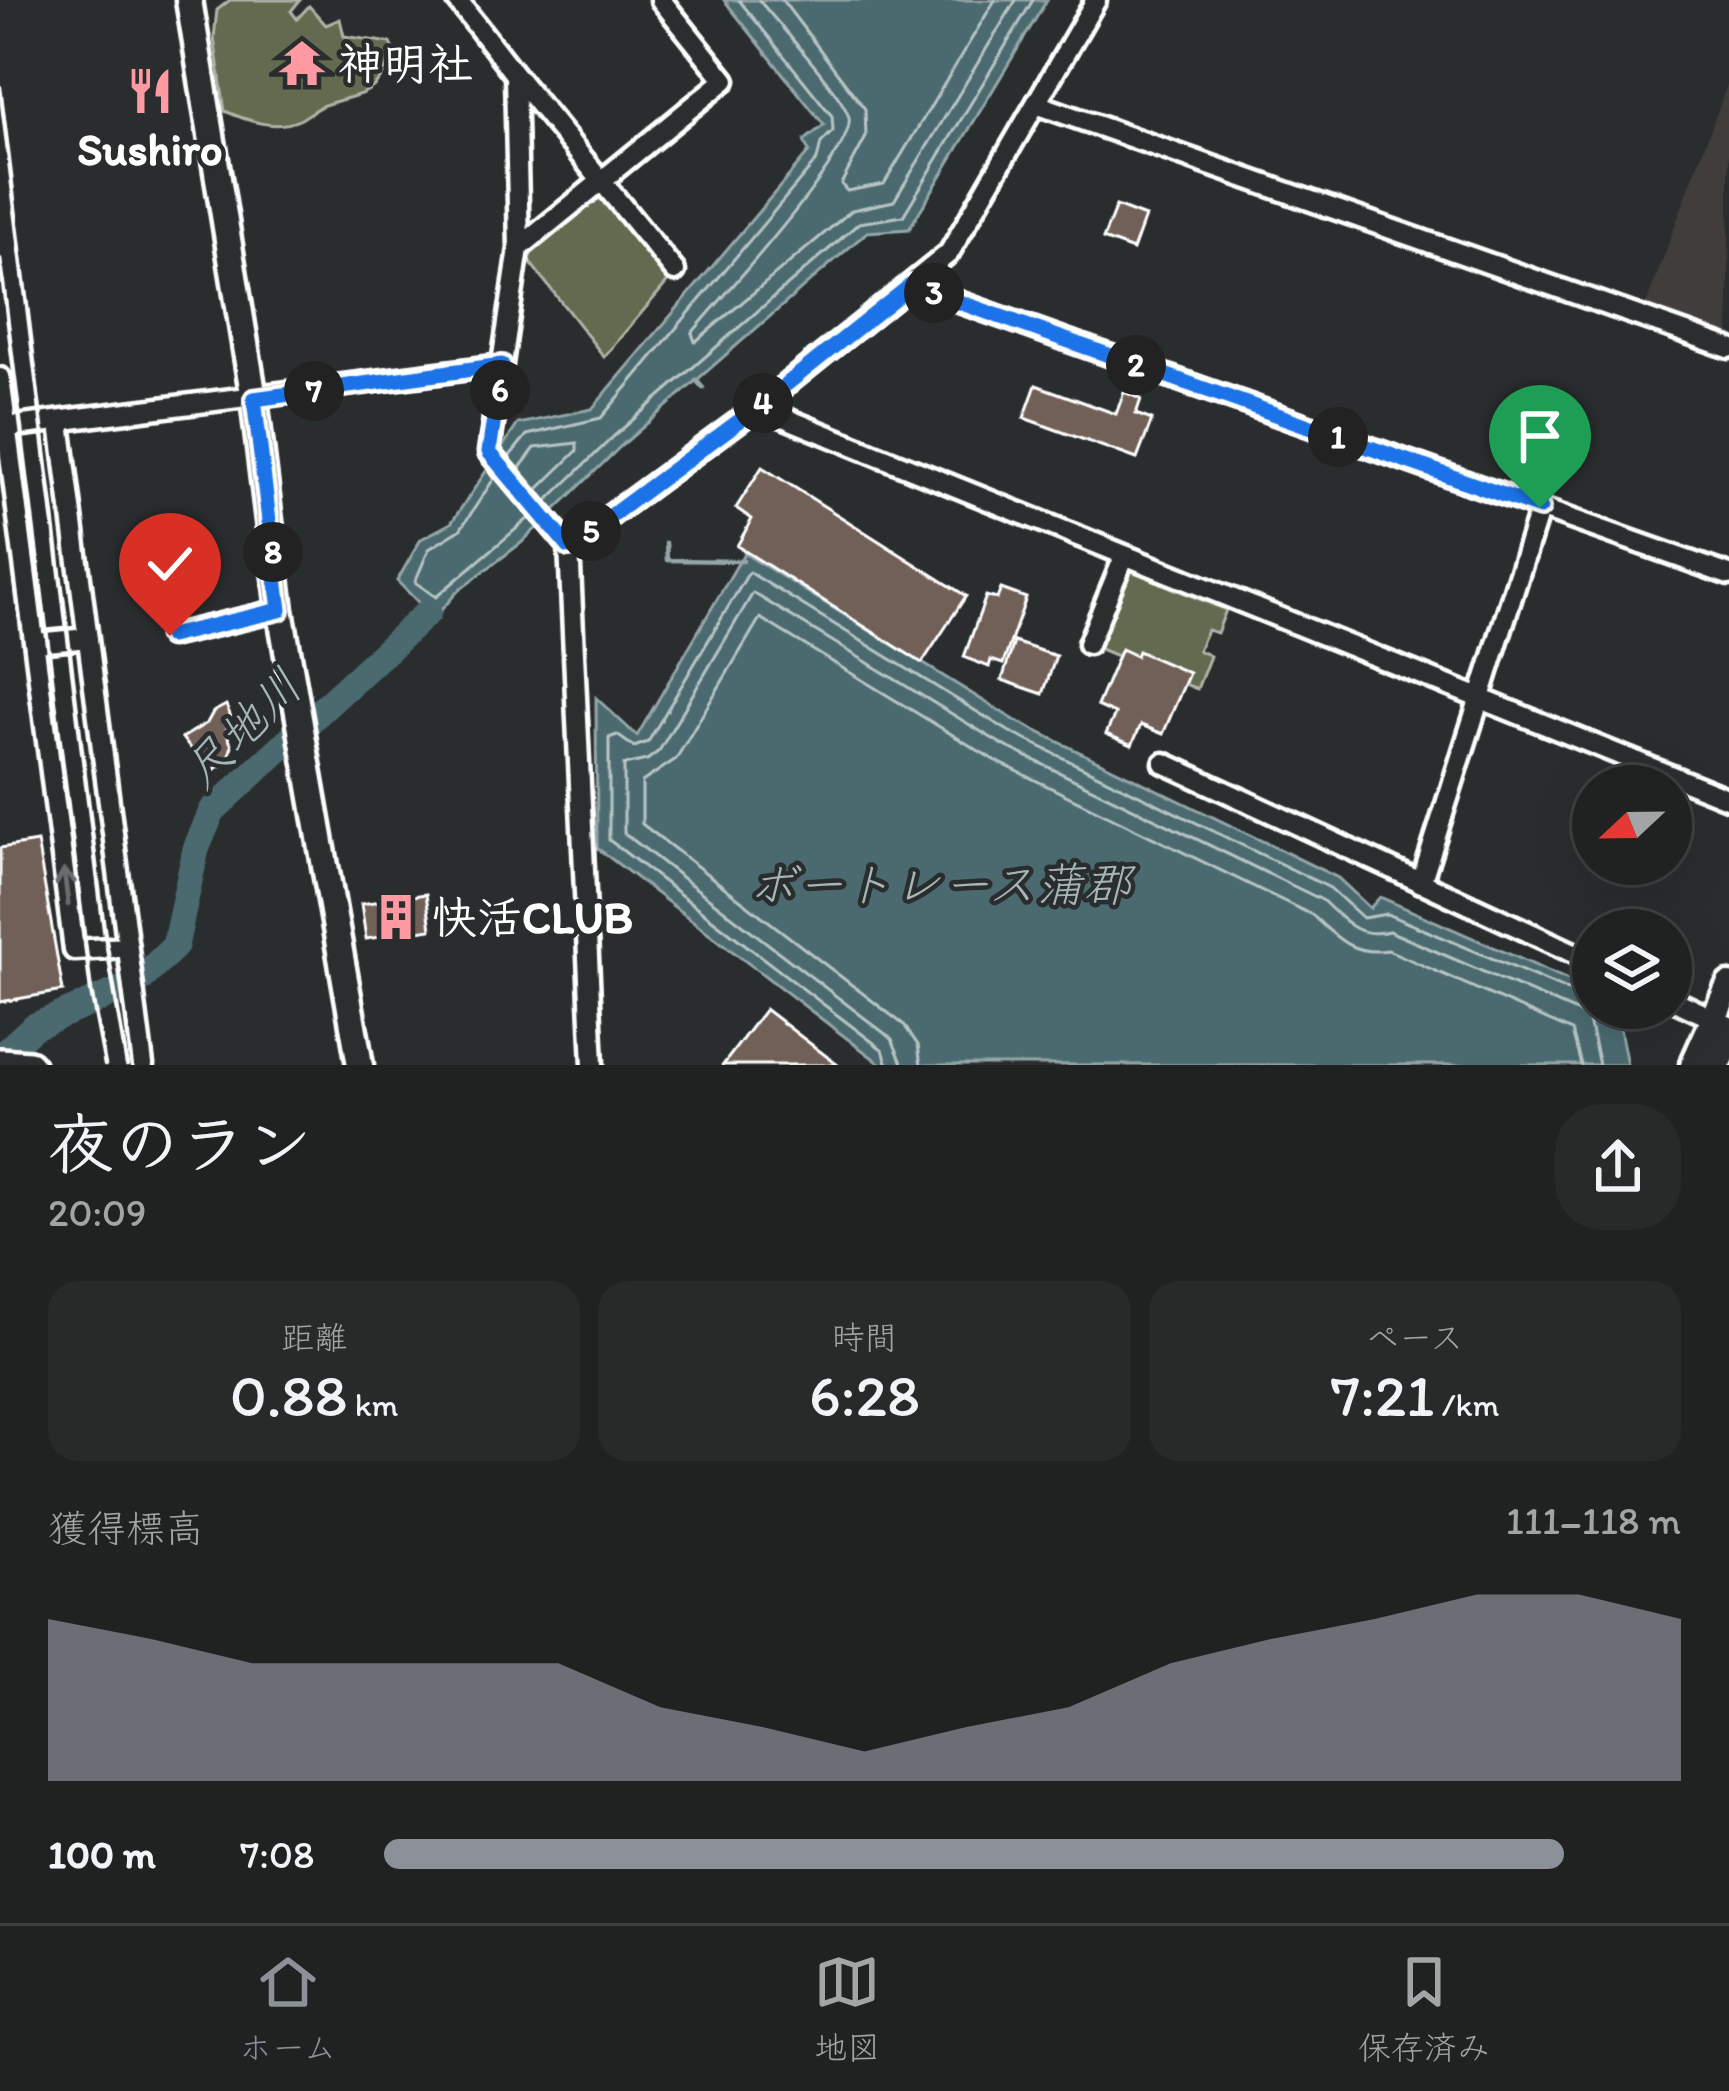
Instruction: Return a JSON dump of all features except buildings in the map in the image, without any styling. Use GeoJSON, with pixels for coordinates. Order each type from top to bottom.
{"type":"FeatureCollection","features":[{"type":"Feature","properties":{"kind":"highway"},"geometry":{"type":"LineString","coordinates":[[0,1064],[29,1065]]}},
{"type":"Feature","properties":{"kind":"main road"},"geometry":{"type":"LineString","coordinates":[[189,0],[254,399],[303,755],[360,1065]]}},
{"type":"Feature","properties":{"kind":"main road"},"geometry":{"type":"LineString","coordinates":[[1694,1065],[1722,1022],[1729,985]]}},
{"type":"Feature","properties":{"kind":"main road"},"geometry":{"type":"LineString","coordinates":[[1718,1065],[1729,1041]]}},
{"type":"Feature","properties":{"kind":"street"},"geometry":{"type":"LineString","coordinates":[[457,0],[675,271]]}},
{"type":"Feature","properties":{"kind":"street"},"geometry":{"type":"LineString","coordinates":[[519,248],[725,80],[661,0]]}},
{"type":"Feature","properties":{"kind":"street"},"geometry":{"type":"LineString","coordinates":[[569,547],[758,407],[949,253],[1096,0]]}},
{"type":"Feature","properties":{"kind":"street"},"geometry":{"type":"LineString","coordinates":[[515,75],[519,248],[489,452],[569,547],[593,1065]]}},
{"type":"Feature","properties":{"kind":"street"},"geometry":{"type":"LineString","coordinates":[[1039,105],[1729,348]]}},
{"type":"Feature","properties":{"kind":"street"},"geometry":{"type":"LineString","coordinates":[[911,285],[1729,575]]}},
{"type":"Feature","properties":{"kind":"street"},"geometry":{"type":"LineString","coordinates":[[3,428],[502,365]]}},
{"type":"Feature","properties":{"kind":"street"},"geometry":{"type":"LineString","coordinates":[[0,378],[74,950],[129,956]]}},
{"type":"Feature","properties":{"kind":"street"},"geometry":{"type":"LineString","coordinates":[[758,407],[1729,799]]}},
{"type":"Feature","properties":{"kind":"street"},"geometry":{"type":"LineString","coordinates":[[61,423],[143,1065]]}},
{"type":"Feature","properties":{"kind":"street"},"geometry":{"type":"LineString","coordinates":[[1421,883],[1540,508]]}},
{"type":"Feature","properties":{"kind":"street"},"geometry":{"type":"LineString","coordinates":[[1088,644],[1124,557]]}},
{"type":"Feature","properties":{"kind":"street"},"geometry":{"type":"LineString","coordinates":[[170,636],[280,610]]}},
{"type":"Feature","properties":{"kind":"street"},"geometry":{"type":"LineString","coordinates":[[36,643],[88,638]]}},
{"type":"Feature","properties":{"kind":"street"},"geometry":{"type":"LineString","coordinates":[[1164,764],[1572,952]]}},
{"type":"Feature","properties":{"kind":"street"},"geometry":{"type":"LineString","coordinates":[[1692,1008],[1722,1022]]}},
{"type":"Feature","properties":{"kind":"shaded area"},"geometry":{"type":"Polygon","coordinates":[[[1729,86],[1729,338],[1645,307],[1729,86]]]}},
{"type":"Feature","properties":{"kind":"green space"},"geometry":{"type":"Polygon","coordinates":[[[230,0],[300,0],[291,11],[297,19],[309,6],[326,25],[340,19],[344,36],[391,43],[394,50],[382,77],[360,94],[321,106],[290,123],[252,121],[225,111],[214,38],[217,10],[230,0]]]}},
{"type":"Feature","properties":{"kind":"green space"},"geometry":{"type":"Polygon","coordinates":[[[596,196],[607,197],[671,278],[604,357],[525,256],[596,196]]]}},
{"type":"Feature","properties":{"kind":"green space"},"geometry":{"type":"Polygon","coordinates":[[[1125,568],[1226,610],[1217,633],[1207,630],[1198,650],[1210,656],[1197,689],[1088,644],[1125,568]]]}},
{"type":"Feature","properties":{"kind":"water"},"geometry":{"type":"Polygon","coordinates":[[[724,0],[1047,0],[909,229],[867,232],[621,446],[521,543],[458,591],[434,618],[397,581],[421,539],[451,523],[518,424],[592,409],[809,152],[804,141],[824,125],[724,0]]]}},
{"type":"Feature","properties":{"kind":"water","name":"ボートレース蒲郡"},"geometry":{"type":"Polygon","coordinates":[[[744,553],[1016,721],[1338,878],[1370,908],[1380,897],[1572,982],[1572,1029],[1620,1029],[1627,1065],[882,1065],[597,848],[596,698],[637,736],[744,553]]]}},
{"type":"Feature","properties":{"kind":"waterway"},"geometry":{"type":"LineString","coordinates":[[696,380],[703,388]]}},
{"type":"Feature","properties":{"kind":"waterway"},"geometry":{"type":"LineString","coordinates":[[666,543],[667,560],[743,561]]}},
{"type":"Feature","properties":{"kind":"waterway","name":"尺地川"},"geometry":{"type":"LineString","coordinates":[[0,1057],[33,1027],[137,983],[175,946],[196,849],[212,811],[428,612]]}},
{"type":"Feature","properties":{"kind":"railway"},"geometry":{"type":"LineString","coordinates":[[0,87],[104,929],[127,1065]]}},
{"type":"Feature","properties":{"kind":"railway"},"geometry":{"type":"LineString","coordinates":[[0,259],[91,991],[105,1065]]}},
{"type":"Feature","properties":{"kind":"place","name":"神明社"},"geometry":{"type":"Point","coordinates":[302,63]}},
{"type":"Feature","properties":{"kind":"place","name":"Sushiro"},"geometry":{"type":"Point","coordinates":[150,91]}},
{"type":"Feature","properties":{"kind":"place","name":"快活CLUB"},"geometry":{"type":"Point","coordinates":[396,917]}},
{"type":"Feature","properties":{"kind":"route"},"geometry":{"type":"LineString","coordinates":[[170,636],[280,610],[254,399],[502,365],[489,452],[569,547],[758,407],[911,285],[1540,508]]}}]}
